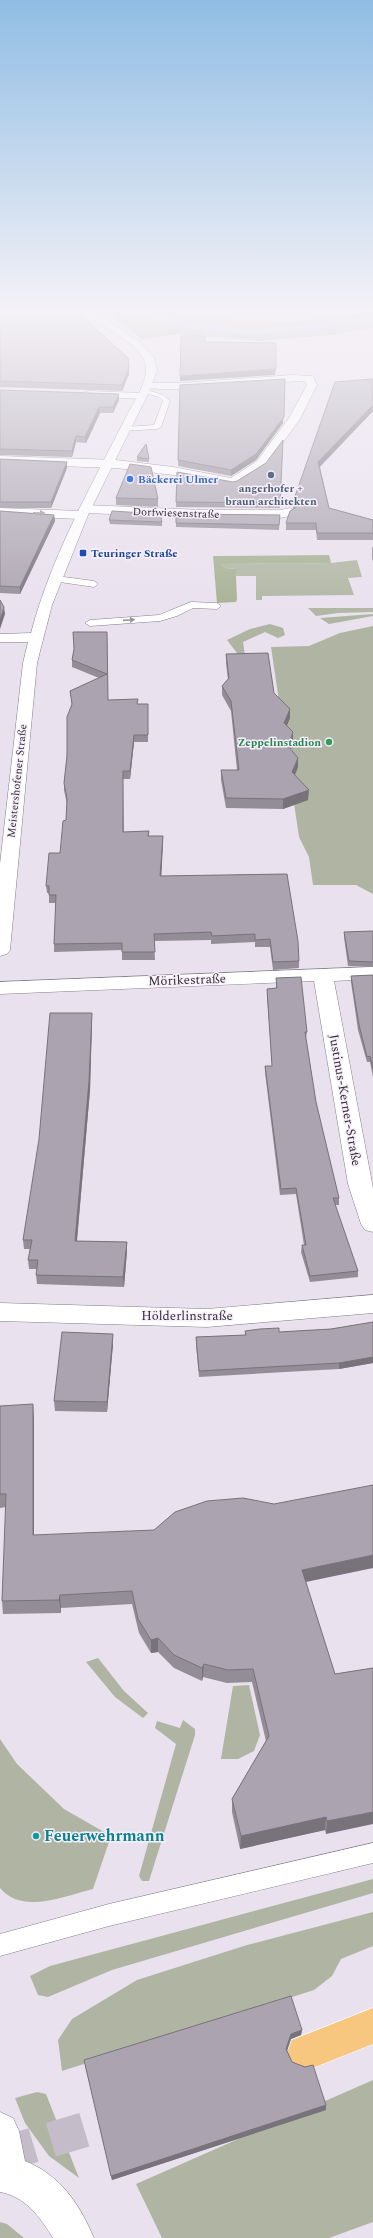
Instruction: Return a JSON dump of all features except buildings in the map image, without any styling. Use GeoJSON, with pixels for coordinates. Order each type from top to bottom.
{"type":"FeatureCollection","features":[{"type":"Feature","properties":{"kind":"main road"},"geometry":{"type":"LineString","coordinates":[[305,2053],[373,2026]]}},
{"type":"Feature","properties":{"kind":"street"},"geometry":{"type":"LineString","coordinates":[[0,638],[35,637],[83,512],[133,413]]}},
{"type":"Feature","properties":{"kind":"street"},"geometry":{"type":"LineString","coordinates":[[0,460],[107,464],[173,471],[233,482],[261,464],[297,413]]}},
{"type":"Feature","properties":{"kind":"street","name":"Dorfwiesenstraße"},"geometry":{"type":"LineString","coordinates":[[0,512],[280,514],[290,512]]}},
{"type":"Feature","properties":{"kind":"street","name":"Meistershofener Straße"},"geometry":{"type":"LineString","coordinates":[[0,950],[29,671],[35,637]]}},
{"type":"Feature","properties":{"kind":"street","name":"Mörikestraße"},"geometry":{"type":"LineString","coordinates":[[0,988],[373,973]]}},
{"type":"Feature","properties":{"kind":"street","name":"Justinus-Kerner-Straße"},"geometry":{"type":"LineString","coordinates":[[323,975],[360,1184],[373,1224]]}},
{"type":"Feature","properties":{"kind":"street","name":"Hölderlinstraße"},"geometry":{"type":"LineString","coordinates":[[0,1312],[207,1318],[373,1304]]}},
{"type":"Feature","properties":{"kind":"street"},"geometry":{"type":"LineString","coordinates":[[0,2131],[4,2173],[38,2187],[62,2214],[74,2238]]}},
{"type":"Feature","properties":{"kind":"lane"},"geometry":{"type":"LineString","coordinates":[[125,429],[157,427],[162,413]]}},
{"type":"Feature","properties":{"kind":"lane"},"geometry":{"type":"LineString","coordinates":[[56,579],[94,584]]}},
{"type":"Feature","properties":{"kind":"lane"},"geometry":{"type":"LineString","coordinates":[[90,622],[160,618],[174,614],[191,605],[217,606]]}},
{"type":"Feature","properties":{"kind":"lane"},"geometry":{"type":"LineString","coordinates":[[0,1946],[109,1915],[373,1853]]}},
{"type":"Feature","properties":{"kind":"green space"},"geometry":{"type":"Polygon","coordinates":[[[329,555],[331,563],[220,564],[225,568],[238,569],[236,576],[237,599],[236,602],[217,603],[213,556],[329,555]]]}},
{"type":"Feature","properties":{"kind":"green space"},"geometry":{"type":"Polygon","coordinates":[[[357,560],[362,577],[348,578],[354,595],[262,596],[262,600],[256,600],[256,576],[236,576],[238,569],[225,568],[219,564],[331,563],[357,560]]]}},
{"type":"Feature","properties":{"kind":"green space"},"geometry":{"type":"Polygon","coordinates":[[[308,608],[373,608],[373,612],[338,613],[316,616],[308,608]]]}},
{"type":"Feature","properties":{"kind":"green space"},"geometry":{"type":"Polygon","coordinates":[[[373,614],[373,616],[329,624],[320,618],[373,614]]]}},
{"type":"Feature","properties":{"kind":"green space"},"geometry":{"type":"Polygon","coordinates":[[[270,624],[283,628],[285,635],[278,638],[265,632],[243,642],[246,662],[243,661],[227,640],[250,629],[270,624]]]}},
{"type":"Feature","properties":{"kind":"green space","name":"Zeppelinstadion"},"geometry":{"type":"Polygon","coordinates":[[[373,626],[373,894],[356,885],[313,885],[309,857],[299,837],[271,647],[309,646],[340,633],[373,626]]]}},
{"type":"Feature","properties":{"kind":"green space"},"geometry":{"type":"Polygon","coordinates":[[[98,1658],[124,1691],[148,1713],[143,1718],[115,1697],[86,1662],[98,1658]]]}},
{"type":"Feature","properties":{"kind":"green space"},"geometry":{"type":"Polygon","coordinates":[[[249,1685],[260,1735],[254,1751],[238,1759],[221,1759],[233,1686],[249,1685]]]}},
{"type":"Feature","properties":{"kind":"green space"},"geometry":{"type":"Polygon","coordinates":[[[183,1720],[195,1729],[195,1735],[149,1881],[142,1881],[139,1876],[176,1744],[155,1728],[157,1721],[180,1728],[183,1720]]]}},
{"type":"Feature","properties":{"kind":"green space"},"geometry":{"type":"Polygon","coordinates":[[[0,1739],[17,1764],[64,1809],[111,1836],[93,1889],[57,1899],[32,1902],[20,1901],[9,1896],[0,1888],[0,1739]]]}},
{"type":"Feature","properties":{"kind":"green space"},"geometry":{"type":"Polygon","coordinates":[[[373,1879],[373,1893],[112,1970],[48,1997],[38,1995],[30,1976],[50,1966],[373,1879]]]}},
{"type":"Feature","properties":{"kind":"green space"},"geometry":{"type":"Polygon","coordinates":[[[373,1912],[373,1946],[341,1959],[332,1976],[314,1990],[62,2071],[58,2040],[72,2019],[137,1980],[247,1945],[373,1912]]]}},
{"type":"Feature","properties":{"kind":"green space"},"geometry":{"type":"Polygon","coordinates":[[[373,2080],[373,2222],[329,2238],[162,2238],[136,2184],[373,2080]]]}},
{"type":"Feature","properties":{"kind":"green space"},"geometry":{"type":"Polygon","coordinates":[[[37,2092],[46,2094],[79,2178],[49,2156],[25,2123],[15,2098],[37,2092]]]}},
{"type":"Feature","properties":{"kind":"green space"},"geometry":{"type":"Polygon","coordinates":[[[0,2222],[7,2224],[24,2238],[0,2238],[0,2222]]]}},
{"type":"Feature","properties":{"kind":"tunnel"},"geometry":{"type":"LineString","coordinates":[[0,2155],[127,2117]]}},
{"type":"Feature","properties":{"kind":"place","name":"angerhofer + braun architekten"},"geometry":{"type":"Point","coordinates":[271,475]}},
{"type":"Feature","properties":{"kind":"place","name":"Bäckerei Ulmer"},"geometry":{"type":"Point","coordinates":[130,479]}},
{"type":"Feature","properties":{"kind":"place","name":"Teuringer Straße"},"geometry":{"type":"Point","coordinates":[83,553]}},
{"type":"Feature","properties":{"kind":"place","name":"Zeppelinstadion"},"geometry":{"type":"Point","coordinates":[329,742]}},
{"type":"Feature","properties":{"kind":"place","name":"Feuerwehrmann"},"geometry":{"type":"Point","coordinates":[36,1836]}}]}
